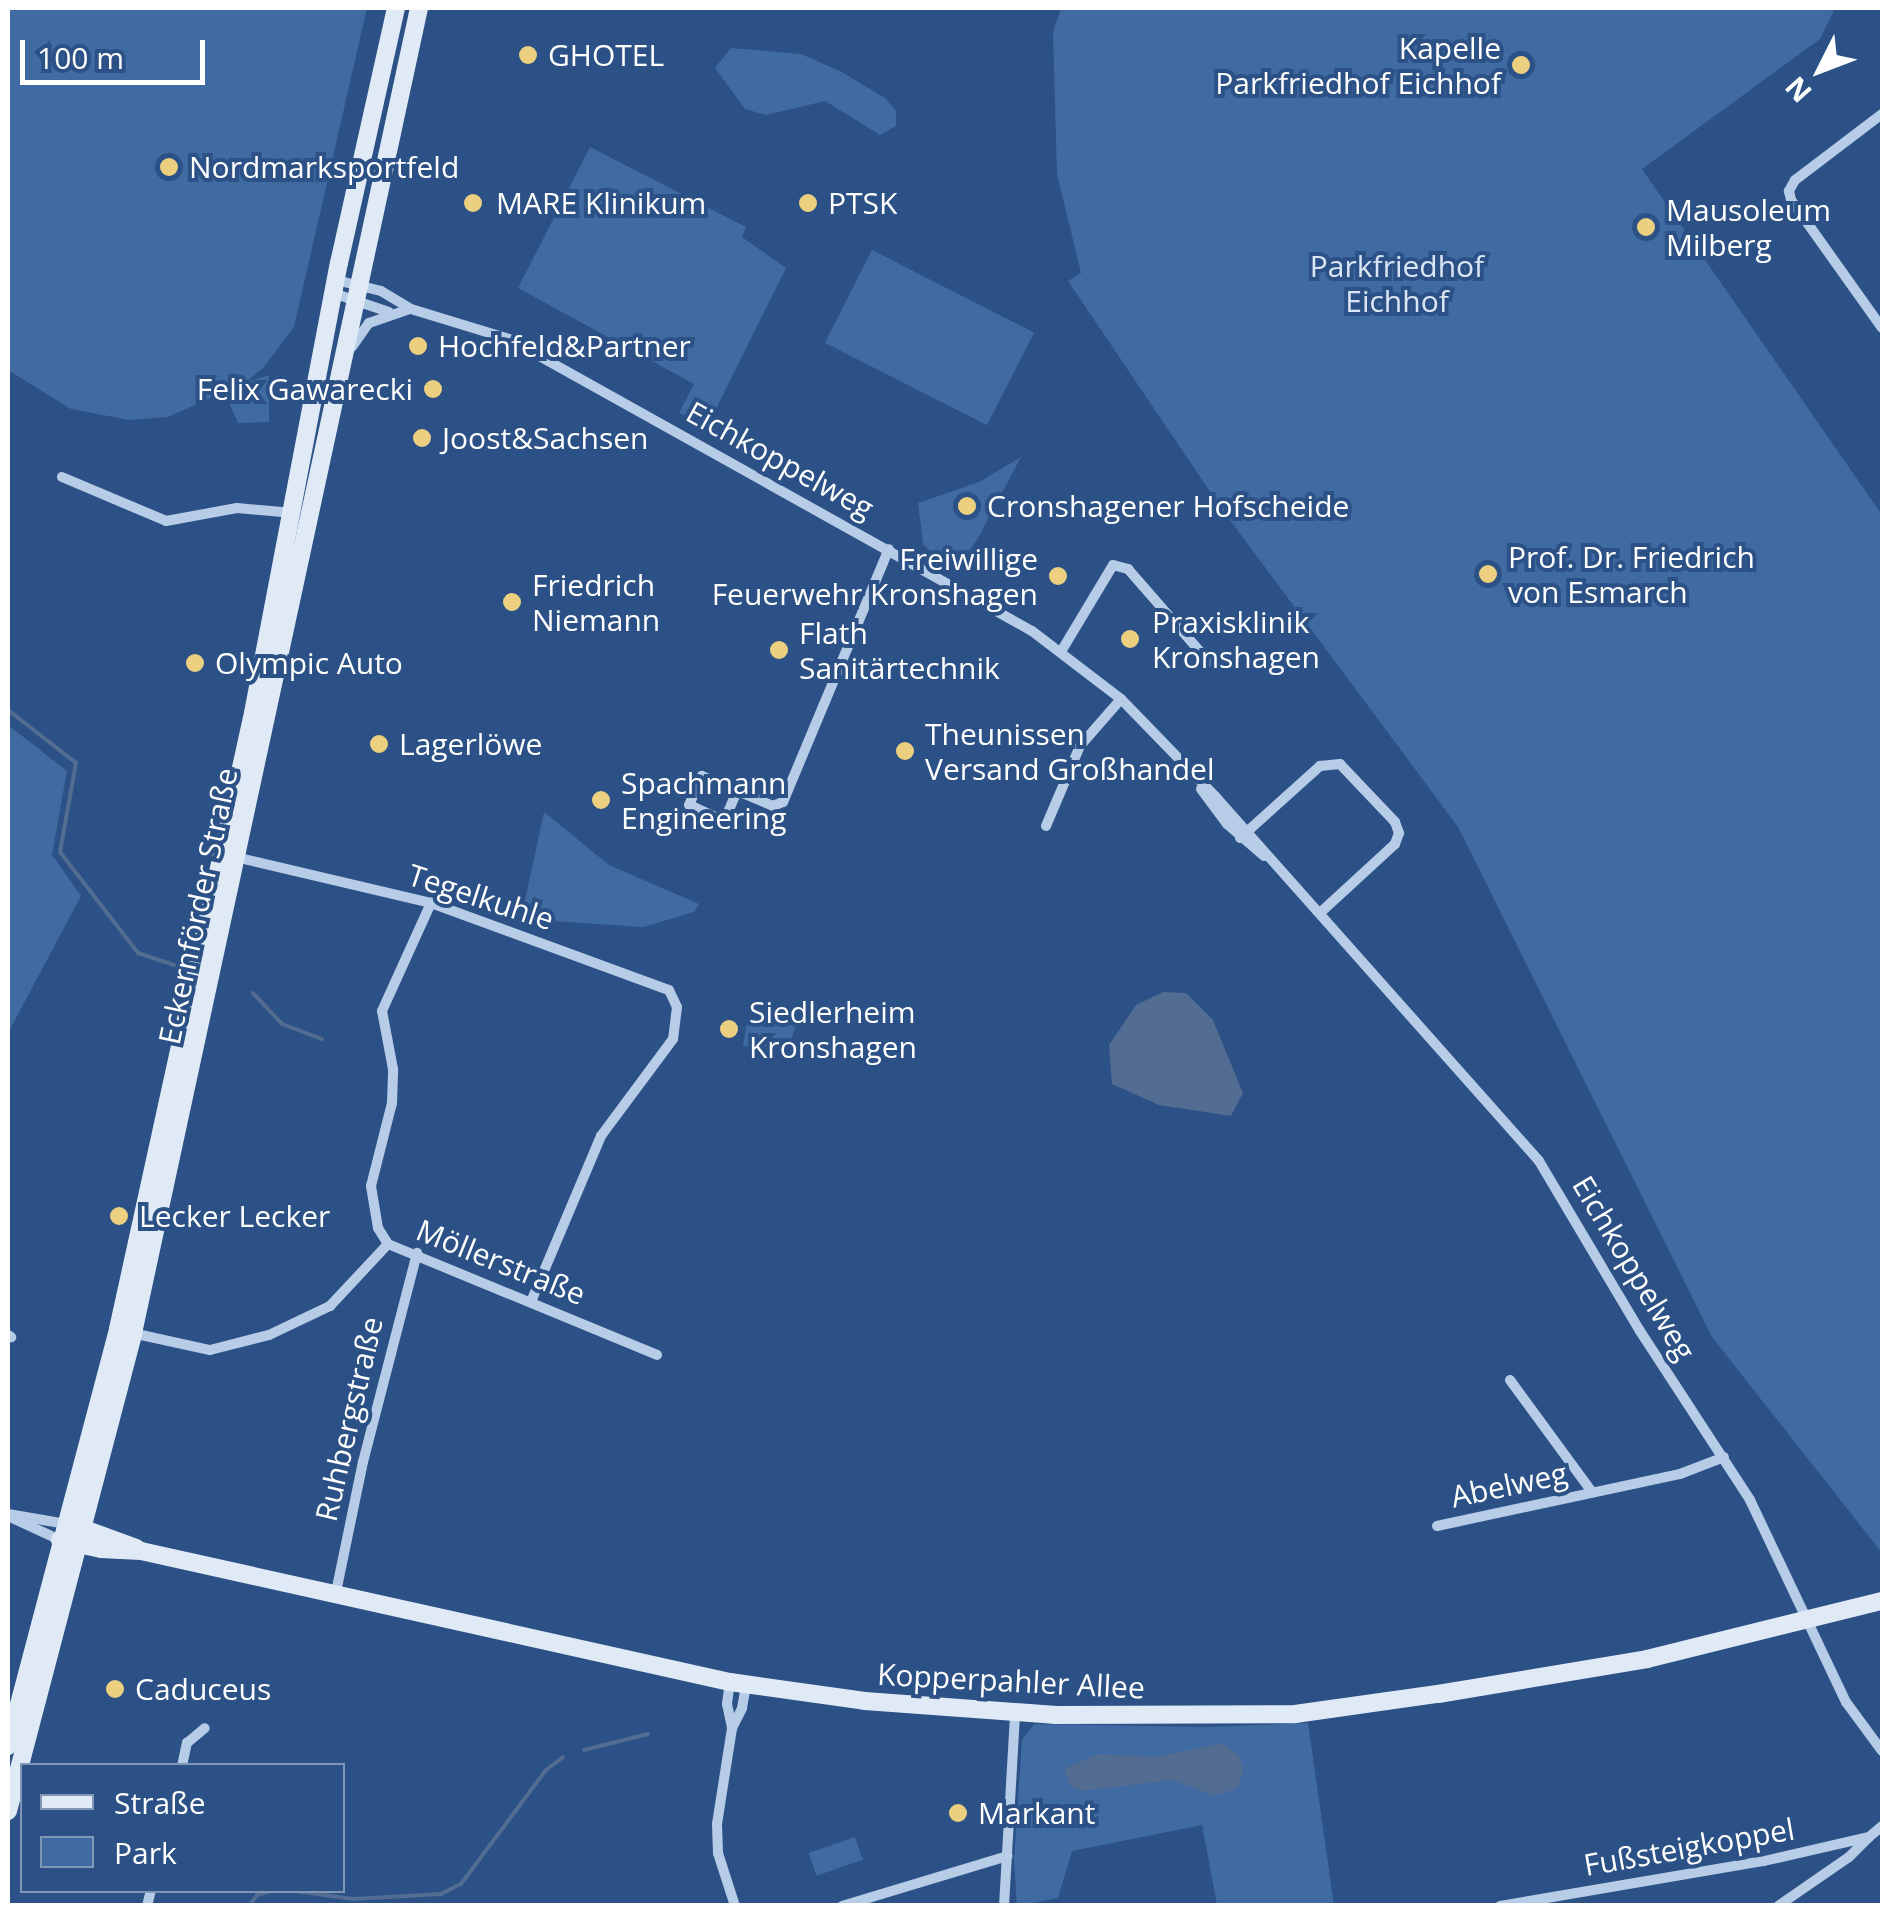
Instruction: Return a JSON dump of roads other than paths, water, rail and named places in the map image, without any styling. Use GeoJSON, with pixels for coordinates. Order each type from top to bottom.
{"type":"FeatureCollection","features":[{"type":"Feature","properties":{"kind":"main road","name":"Eckernförder Straße"},"geometry":{"type":"LineString","coordinates":[[8,1811],[73,1534],[126,1331],[230,856],[301,513],[334,286],[396,8]]}},
{"type":"Feature","properties":{"kind":"main road","name":"Eckernförder Straße"},"geometry":{"type":"LineString","coordinates":[[301,513],[341,365],[419,8]]}},
{"type":"Feature","properties":{"kind":"main road","name":"Eckernförder Straße"},"geometry":{"type":"LineString","coordinates":[[8,1746],[73,1534]]}},
{"type":"Feature","properties":{"kind":"main road","name":"Kopperpahler Allee"},"geometry":{"type":"LineString","coordinates":[[73,1534],[335,1597],[738,1683],[865,1701],[1016,1714],[1295,1714],[1647,1659],[1806,1623],[1882,1601]]}},
{"type":"Feature","properties":{"kind":"street"},"geometry":{"type":"LineString","coordinates":[[1882,114],[1796,180],[1789,191],[1791,200],[1882,328]]}},
{"type":"Feature","properties":{"kind":"street","name":"Eichkoppelweg"},"geometry":{"type":"LineString","coordinates":[[334,286],[390,313]]}},
{"type":"Feature","properties":{"kind":"street","name":"Eichkoppelweg"},"geometry":{"type":"LineString","coordinates":[[334,286],[355,293],[381,291],[410,309],[509,339],[889,548],[1062,650],[1121,699],[1320,913],[1539,1161],[1640,1331],[1724,1457],[1761,1522],[1846,1702],[1882,1751]]}},
{"type":"Feature","properties":{"kind":"street","name":"Eichkoppelweg"},"geometry":{"type":"LineString","coordinates":[[341,365],[363,328],[390,313],[410,309]]}},
{"type":"Feature","properties":{"kind":"street"},"geometry":{"type":"LineString","coordinates":[[62,477],[166,520],[229,508],[301,513]]}},
{"type":"Feature","properties":{"kind":"street"},"geometry":{"type":"LineString","coordinates":[[737,791],[724,821],[689,805],[702,776],[773,806],[784,802],[889,548]]}},
{"type":"Feature","properties":{"kind":"street"},"geometry":{"type":"LineString","coordinates":[[1062,650],[1113,566],[1128,569],[1209,662]]}},
{"type":"Feature","properties":{"kind":"street"},"geometry":{"type":"LineString","coordinates":[[1046,826],[1080,746],[1121,699]]}},
{"type":"Feature","properties":{"kind":"street"},"geometry":{"type":"LineString","coordinates":[[1244,835],[1320,766],[1340,764],[1395,822],[1398,833],[1395,844],[1320,913]]}},
{"type":"Feature","properties":{"kind":"street","name":"Tegelkuhle"},"geometry":{"type":"LineString","coordinates":[[230,856],[431,903],[654,981],[674,998],[672,1039],[602,1136],[532,1300]]}},
{"type":"Feature","properties":{"kind":"street"},"geometry":{"type":"LineString","coordinates":[[388,1244],[378,1228],[372,1186],[392,1103],[393,1069],[382,1012],[431,903]]}},
{"type":"Feature","properties":{"kind":"street","name":"Möllerstraße"},"geometry":{"type":"LineString","coordinates":[[126,1331],[210,1350],[270,1336],[330,1306],[388,1244],[657,1354]]}},
{"type":"Feature","properties":{"kind":"street","name":"Ruhbergstraße"},"geometry":{"type":"LineString","coordinates":[[335,1597],[363,1462],[417,1253]]}},
{"type":"Feature","properties":{"kind":"street","name":"Abelweg"},"geometry":{"type":"LineString","coordinates":[[1510,1380],[1592,1492]]}},
{"type":"Feature","properties":{"kind":"street","name":"Abelweg"},"geometry":{"type":"LineString","coordinates":[[1437,1526],[1704,1467],[1724,1457]]}},
{"type":"Feature","properties":{"kind":"street"},"geometry":{"type":"LineString","coordinates":[[8,1515],[73,1534]]}},
{"type":"Feature","properties":{"kind":"street"},"geometry":{"type":"LineString","coordinates":[[735,1906],[716,1837],[732,1728],[726,1704],[738,1683]]}},
{"type":"Feature","properties":{"kind":"street"},"geometry":{"type":"LineString","coordinates":[[1004,1906],[1016,1714]]}},
{"type":"Feature","properties":{"kind":"street"},"geometry":{"type":"LineString","coordinates":[[183,1763],[188,1742],[205,1728]]}},
{"type":"Feature","properties":{"kind":"street","name":"Fußsteigkoppel"},"geometry":{"type":"LineString","coordinates":[[1500,1906],[1764,1861],[1869,1837],[1882,1826]]}},
{"type":"Feature","properties":{"kind":"street"},"geometry":{"type":"LineString","coordinates":[[1778,1906],[1849,1857],[1869,1837]]}},
{"type":"Feature","properties":{"kind":"street"},"geometry":{"type":"LineString","coordinates":[[842,1906],[1008,1856]]}},
{"type":"Feature","properties":{"kind":"waterway"},"geometry":{"type":"LineString","coordinates":[[8,710],[76,763],[60,852],[138,953],[177,966]]}},
{"type":"Feature","properties":{"kind":"waterway"},"geometry":{"type":"LineString","coordinates":[[253,993],[282,1024],[322,1039]]}},
{"type":"Feature","properties":{"kind":"waterway"},"geometry":{"type":"LineString","coordinates":[[584,1750],[648,1734]]}},
{"type":"Feature","properties":{"kind":"waterway"},"geometry":{"type":"LineString","coordinates":[[310,1893],[353,1899],[441,1894],[461,1884],[546,1770],[563,1757]]}},
{"type":"Feature","properties":{"kind":"waterway"},"geometry":{"type":"LineString","coordinates":[[249,1906],[257,1895],[264,1893]]}},
{"type":"Feature","properties":{"kind":"place","name":"GHOTEL"},"geometry":{"type":"Point","coordinates":[528,55]}},
{"type":"Feature","properties":{"kind":"place","name":"Kapelle Parkfriedhof Eichhof"},"geometry":{"type":"Point","coordinates":[1521,65]}},
{"type":"Feature","properties":{"kind":"place","name":"Nordmarksportfeld"},"geometry":{"type":"Point","coordinates":[169,167]}},
{"type":"Feature","properties":{"kind":"place","name":"MARE Klinikum"},"geometry":{"type":"Point","coordinates":[473,203]}},
{"type":"Feature","properties":{"kind":"place","name":"PTSK"},"geometry":{"type":"Point","coordinates":[808,203]}},
{"type":"Feature","properties":{"kind":"place","name":"Mausoleum Milberg"},"geometry":{"type":"Point","coordinates":[1646,227]}},
{"type":"Feature","properties":{"kind":"place","name":"Hochfeld&Partner"},"geometry":{"type":"Point","coordinates":[418,346]}},
{"type":"Feature","properties":{"kind":"place","name":"Felix Gawarecki"},"geometry":{"type":"Point","coordinates":[433,389]}},
{"type":"Feature","properties":{"kind":"place","name":"Joost&Sachsen"},"geometry":{"type":"Point","coordinates":[422,438]}},
{"type":"Feature","properties":{"kind":"place","name":"Cronshagener Hofscheide"},"geometry":{"type":"Point","coordinates":[967,506]}},
{"type":"Feature","properties":{"kind":"place","name":"Prof. Dr. Friedrich von Esmarch"},"geometry":{"type":"Point","coordinates":[1488,574]}},
{"type":"Feature","properties":{"kind":"place","name":"Freiwillige Feuerwehr Kronshagen"},"geometry":{"type":"Point","coordinates":[1058,576]}},
{"type":"Feature","properties":{"kind":"place","name":"Friedrich Niemann"},"geometry":{"type":"Point","coordinates":[512,602]}},
{"type":"Feature","properties":{"kind":"place","name":"Praxisklinik Kronshagen"},"geometry":{"type":"Point","coordinates":[1130,639]}},
{"type":"Feature","properties":{"kind":"place","name":"Flath Sanitärtechnik"},"geometry":{"type":"Point","coordinates":[779,650]}},
{"type":"Feature","properties":{"kind":"place","name":"Olympic Auto"},"geometry":{"type":"Point","coordinates":[195,663]}},
{"type":"Feature","properties":{"kind":"place","name":"Lagerlöwe"},"geometry":{"type":"Point","coordinates":[379,744]}},
{"type":"Feature","properties":{"kind":"place","name":"Theunissen Versand Großhandel"},"geometry":{"type":"Point","coordinates":[905,751]}},
{"type":"Feature","properties":{"kind":"place","name":"Spachmann Engineering"},"geometry":{"type":"Point","coordinates":[601,800]}},
{"type":"Feature","properties":{"kind":"place","name":"Siedlerheim Kronshagen"},"geometry":{"type":"Point","coordinates":[729,1029]}},
{"type":"Feature","properties":{"kind":"place","name":"Lecker Lecker"},"geometry":{"type":"Point","coordinates":[119,1216]}},
{"type":"Feature","properties":{"kind":"place","name":"Caduceus"},"geometry":{"type":"Point","coordinates":[115,1689]}},
{"type":"Feature","properties":{"kind":"place","name":"Markant"},"geometry":{"type":"Point","coordinates":[958,1813]}},
{"type":"Feature","properties":{"kind":"park label","name":"Parkfriedhof Eichhof"},"geometry":{"type":"Point","coordinates":[1397,283]}}]}
